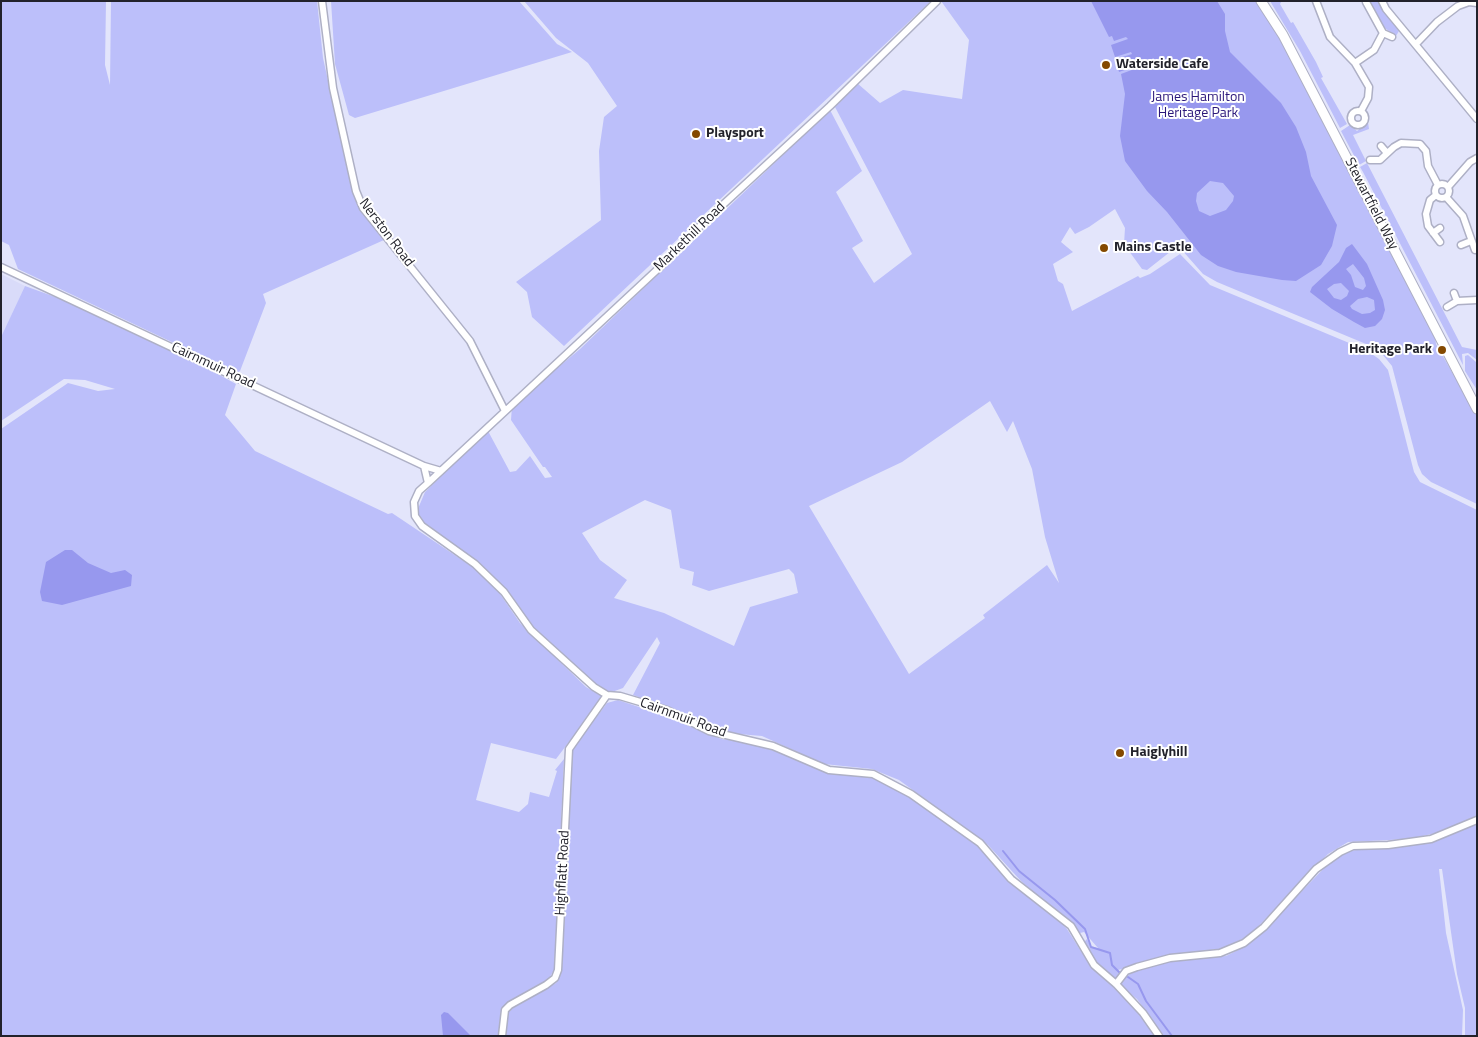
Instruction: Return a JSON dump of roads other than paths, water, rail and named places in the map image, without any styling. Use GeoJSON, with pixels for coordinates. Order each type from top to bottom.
{"type":"FeatureCollection","features":[{"type":"Feature","properties":{"kind":"street","name":"Nerston Road"},"geometry":{"type":"LineString","coordinates":[[322,1],[332,88],[356,191],[363,208],[470,341],[505,411]]}},
{"type":"Feature","properties":{"kind":"street","name":"Markethill Road"},"geometry":{"type":"LineString","coordinates":[[441,471],[659,268],[702,224],[830,106],[937,1]]}},
{"type":"Feature","properties":{"kind":"street","name":"Stewartfield Way"},"geometry":{"type":"LineString","coordinates":[[1261,1],[1283,35],[1477,409]]}},
{"type":"Feature","properties":{"kind":"street"},"geometry":{"type":"LineString","coordinates":[[1316,1],[1330,37],[1355,63],[1369,87],[1368,98],[1361,111]]}},
{"type":"Feature","properties":{"kind":"street"},"geometry":{"type":"LineString","coordinates":[[1382,1],[1386,9],[1477,119]]}},
{"type":"Feature","properties":{"kind":"street"},"geometry":{"type":"LineString","coordinates":[[1366,2],[1383,33],[1392,37]]}},
{"type":"Feature","properties":{"kind":"street"},"geometry":{"type":"LineString","coordinates":[[1416,44],[1437,22],[1458,6],[1469,2],[1477,2]]}},
{"type":"Feature","properties":{"kind":"street"},"geometry":{"type":"LineString","coordinates":[[1355,63],[1374,50],[1383,33]]}},
{"type":"Feature","properties":{"kind":"street"},"geometry":{"type":"LineString","coordinates":[[1370,160],[1380,160],[1402,143],[1420,144],[1426,151],[1428,166],[1438,185]]}},
{"type":"Feature","properties":{"kind":"street"},"geometry":{"type":"LineString","coordinates":[[1380,146],[1387,153]]}},
{"type":"Feature","properties":{"kind":"street"},"geometry":{"type":"LineString","coordinates":[[1446,197],[1449,192],[1448,187],[1470,162],[1477,158]]}},
{"type":"Feature","properties":{"kind":"street"},"geometry":{"type":"LineString","coordinates":[[1438,185],[1444,184],[1448,187]]}},
{"type":"Feature","properties":{"kind":"street"},"geometry":{"type":"LineString","coordinates":[[1436,195],[1435,190],[1438,185]]}},
{"type":"Feature","properties":{"kind":"street"},"geometry":{"type":"LineString","coordinates":[[1436,195],[1441,198],[1446,197]]}},
{"type":"Feature","properties":{"kind":"street"},"geometry":{"type":"LineString","coordinates":[[1436,195],[1430,200],[1426,214],[1428,226],[1440,242]]}},
{"type":"Feature","properties":{"kind":"street"},"geometry":{"type":"LineString","coordinates":[[1446,197],[1463,216],[1475,250]]}},
{"type":"Feature","properties":{"kind":"street"},"geometry":{"type":"LineString","coordinates":[[1433,233],[1440,228]]}},
{"type":"Feature","properties":{"kind":"street"},"geometry":{"type":"LineString","coordinates":[[1461,245],[1471,241]]}},
{"type":"Feature","properties":{"kind":"street","name":"Cairnmuir Road"},"geometry":{"type":"LineString","coordinates":[[1,267],[424,466],[441,471]]}},
{"type":"Feature","properties":{"kind":"street"},"geometry":{"type":"LineString","coordinates":[[1454,293],[1457,302]]}},
{"type":"Feature","properties":{"kind":"street"},"geometry":{"type":"LineString","coordinates":[[1447,307],[1457,302],[1477,300]]}},
{"type":"Feature","properties":{"kind":"street"},"geometry":{"type":"LineString","coordinates":[[424,466],[428,483]]}},
{"type":"Feature","properties":{"kind":"street","name":"Cairnmuir Road"},"geometry":{"type":"LineString","coordinates":[[441,471],[419,491],[414,502],[415,516],[422,526],[475,564],[504,592],[531,630],[594,687],[607,695],[620,696],[667,710],[709,731],[774,746],[829,770],[872,774],[911,794],[980,843],[1011,878],[1071,926],[1094,965],[1116,984],[1143,1013],[1159,1036]]}},
{"type":"Feature","properties":{"kind":"street","name":"Highflatt Road"},"geometry":{"type":"LineString","coordinates":[[502,1036],[505,1010],[510,1005],[546,986],[555,978],[558,970],[569,749],[607,695]]}},
{"type":"Feature","properties":{"kind":"street"},"geometry":{"type":"LineString","coordinates":[[1116,984],[1126,971],[1137,967],[1176,957],[1220,952],[1244,943],[1264,927],[1316,869],[1340,852],[1353,846],[1388,845],[1431,838],[1477,820]]}},
{"type":"Feature","properties":{"kind":"waterway"},"geometry":{"type":"LineString","coordinates":[[1003,851],[1019,871],[1055,900],[1085,929],[1091,947],[1110,953],[1112,965],[1119,972]]}},
{"type":"Feature","properties":{"kind":"waterway"},"geometry":{"type":"LineString","coordinates":[[1128,977],[1138,984],[1146,1001],[1172,1036]]}},
{"type":"Feature","properties":{"kind":"place","name":"Waterside Cafe"},"geometry":{"type":"Point","coordinates":[1106,65]}},
{"type":"Feature","properties":{"kind":"place","name":"Playsport"},"geometry":{"type":"Point","coordinates":[696,134]}},
{"type":"Feature","properties":{"kind":"place","name":"Mains Castle"},"geometry":{"type":"Point","coordinates":[1104,248]}},
{"type":"Feature","properties":{"kind":"place","name":"Heritage Park"},"geometry":{"type":"Point","coordinates":[1442,350]}},
{"type":"Feature","properties":{"kind":"place","name":"Haiglyhill"},"geometry":{"type":"Point","coordinates":[1120,753]}},
{"type":"Feature","properties":{"kind":"park label","name":"James Hamilton Heritage Park"},"geometry":{"type":"Point","coordinates":[1198,106]}}]}
